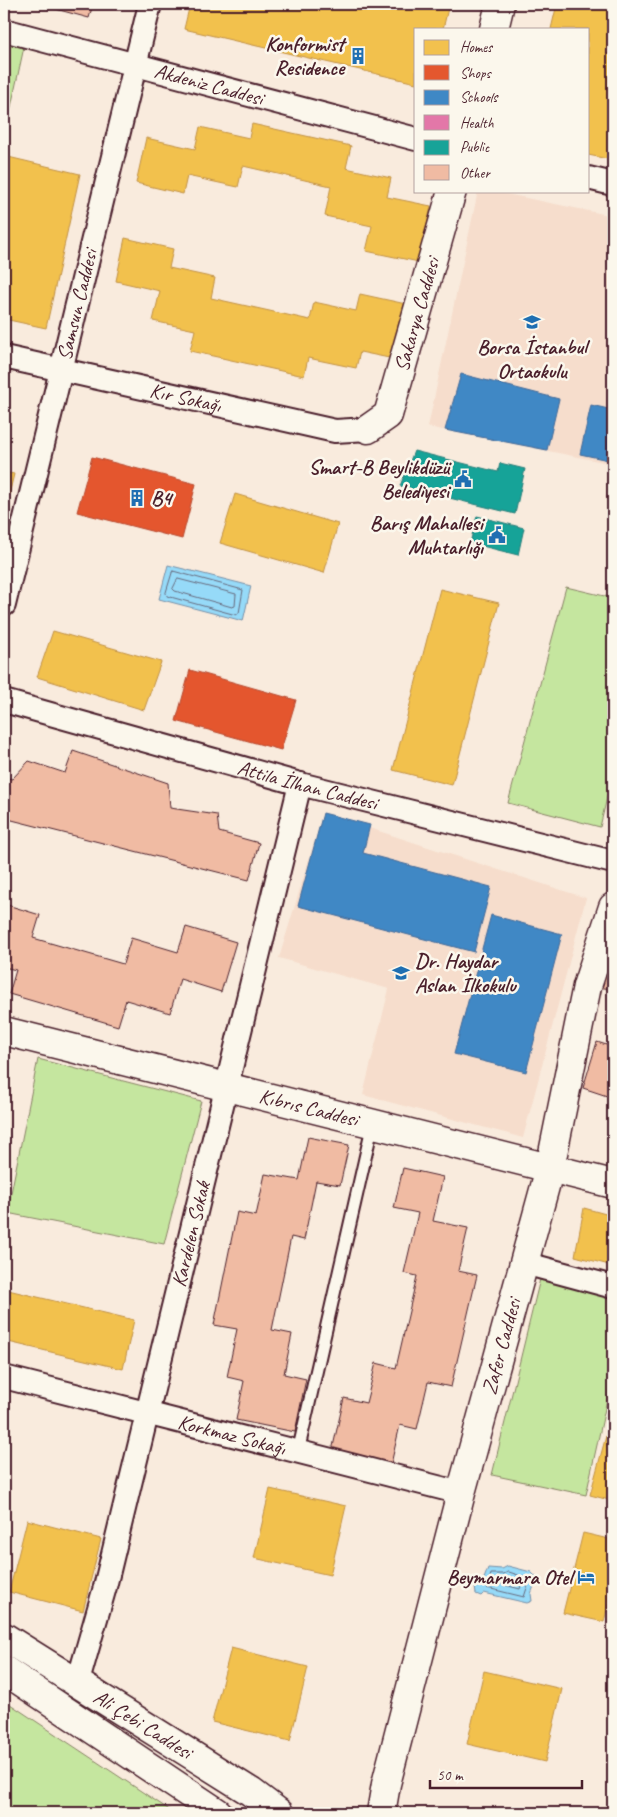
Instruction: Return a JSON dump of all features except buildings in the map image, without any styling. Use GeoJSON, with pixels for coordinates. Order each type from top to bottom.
{"type":"FeatureCollection","features":[{"type":"Feature","properties":{"kind":"street","name":"Samsun Caddesi"},"geometry":{"type":"LineString","coordinates":[[4,606],[59,370],[150,4]]}},
{"type":"Feature","properties":{"kind":"street"},"geometry":{"type":"LineString","coordinates":[[494,28],[500,4]]}},
{"type":"Feature","properties":{"kind":"street","name":"Akdeniz Caddesi"},"geometry":{"type":"LineString","coordinates":[[4,30],[414,138]]}},
{"type":"Feature","properties":{"kind":"street"},"geometry":{"type":"LineString","coordinates":[[590,178],[613,184]]}},
{"type":"Feature","properties":{"kind":"street","name":"Sakarya Caddesi"},"geometry":{"type":"LineString","coordinates":[[368,429],[388,414],[452,192]]}},
{"type":"Feature","properties":{"kind":"street","name":"Kır Sokağı"},"geometry":{"type":"LineString","coordinates":[[4,358],[335,431],[368,429]]}},
{"type":"Feature","properties":{"kind":"street","name":"Attila İlhan Caddesi"},"geometry":{"type":"LineString","coordinates":[[4,701],[300,784],[613,862]]}},
{"type":"Feature","properties":{"kind":"street","name":"Kardelen Sokak"},"geometry":{"type":"LineString","coordinates":[[77,1684],[105,1587],[300,784]]}},
{"type":"Feature","properties":{"kind":"street","name":"Zafer Caddesi"},"geometry":{"type":"LineString","coordinates":[[386,1784],[461,1493],[550,1168],[587,986],[613,907]]}},
{"type":"Feature","properties":{"kind":"street","name":"Kıbrıs Caddesi"},"geometry":{"type":"LineString","coordinates":[[4,1031],[613,1184]]}},
{"type":"Feature","properties":{"kind":"street"},"geometry":{"type":"LineString","coordinates":[[524,1264],[613,1287]]}},
{"type":"Feature","properties":{"kind":"street","name":"Korkmaz Sokağı"},"geometry":{"type":"LineString","coordinates":[[4,1377],[461,1493]]}},
{"type":"Feature","properties":{"kind":"street","name":"Ali Çebi Caddesi"},"geometry":{"type":"LineString","coordinates":[[4,1637],[251,1792],[279,1813]]}},
{"type":"Feature","properties":{"kind":"street","name":"Ali Çebi Caddesi"},"geometry":{"type":"LineString","coordinates":[[4,1670],[218,1813]]}},
{"type":"Feature","properties":{"kind":"street"},"geometry":{"type":"LineString","coordinates":[[372,1813],[386,1784]]}},
{"type":"Feature","properties":{"kind":"street"},"geometry":{"type":"LineString","coordinates":[[382,1813],[386,1784]]}},
{"type":"Feature","properties":{"kind":"lane"},"geometry":{"type":"LineString","coordinates":[[298,1452],[373,1123]]}},
{"type":"Feature","properties":{"kind":"shaded area","name":"Borsa İstanbul Ortaokulu"},"geometry":{"type":"Polygon","coordinates":[[[478,192],[498,192],[613,216],[613,464],[428,427],[478,192]]]}},
{"type":"Feature","properties":{"kind":"shaded area"},"geometry":{"type":"Polygon","coordinates":[[[323,813],[586,898],[523,1138],[363,1095],[389,989],[279,958],[323,813]]]}},
{"type":"Feature","properties":{"kind":"green space"},"geometry":{"type":"Polygon","coordinates":[[[4,43],[24,47],[4,139],[4,43]]]}},
{"type":"Feature","properties":{"kind":"green space"},"geometry":{"type":"Polygon","coordinates":[[[566,587],[613,598],[613,772],[600,827],[508,803],[566,587]]]}},
{"type":"Feature","properties":{"kind":"green space"},"geometry":{"type":"Polygon","coordinates":[[[38,1059],[201,1101],[164,1244],[7,1213],[38,1059]]]}},
{"type":"Feature","properties":{"kind":"green space"},"geometry":{"type":"Polygon","coordinates":[[[540,1279],[613,1296],[613,1372],[586,1495],[492,1475],[540,1279]]]}},
{"type":"Feature","properties":{"kind":"green space"},"geometry":{"type":"Polygon","coordinates":[[[4,1700],[174,1813],[4,1813],[4,1700]]]}},
{"type":"Feature","properties":{"kind":"water"},"geometry":{"type":"Polygon","coordinates":[[[168,565],[251,586],[243,621],[159,599],[168,565]]]}},
{"type":"Feature","properties":{"kind":"water"},"geometry":{"type":"Polygon","coordinates":[[[508,1566],[531,1572],[537,1578],[531,1594],[532,1601],[527,1603],[484,1593],[481,1596],[476,1594],[475,1587],[482,1584],[488,1568],[502,1569],[508,1566]]]}},
{"type":"Feature","properties":{"kind":"place","name":"Konformist Residence"},"geometry":{"type":"Point","coordinates":[358,56]}},
{"type":"Feature","properties":{"kind":"place","name":"Borsa İstanbul Ortaokulu"},"geometry":{"type":"Point","coordinates":[532,322]}},
{"type":"Feature","properties":{"kind":"place","name":"Smart-B Beylikdüzü Belediyesi"},"geometry":{"type":"Point","coordinates":[463,479]}},
{"type":"Feature","properties":{"kind":"place","name":"B4"},"geometry":{"type":"Point","coordinates":[137,498]}},
{"type":"Feature","properties":{"kind":"place","name":"Barış Mahallesi Muhtarlığı"},"geometry":{"type":"Point","coordinates":[497,535]}},
{"type":"Feature","properties":{"kind":"place","name":"Dr. Haydar Aslan İlkokulu"},"geometry":{"type":"Point","coordinates":[401,973]}},
{"type":"Feature","properties":{"kind":"place","name":"Beymarmara Otel"},"geometry":{"type":"Point","coordinates":[586,1577]}}]}
